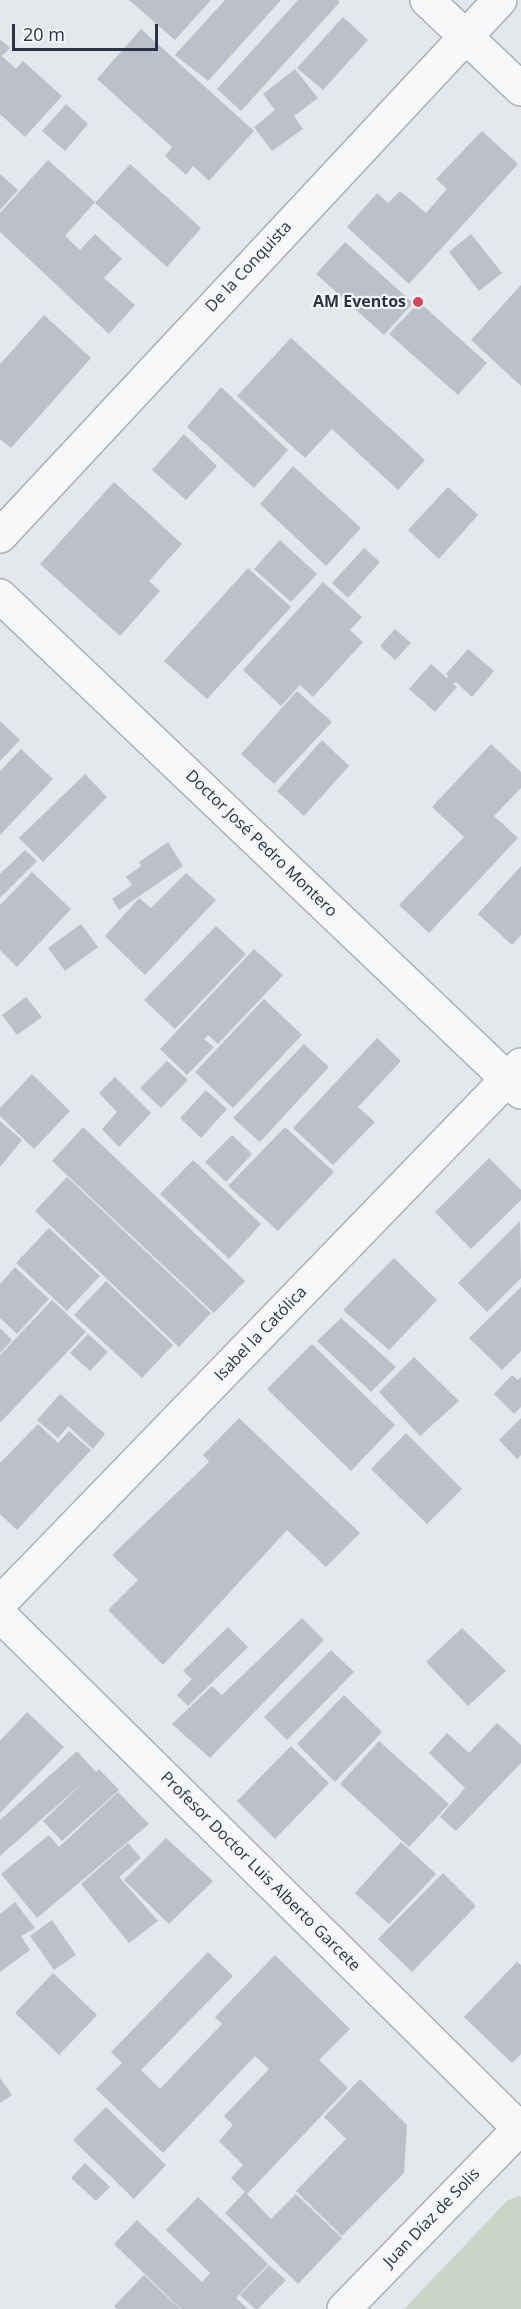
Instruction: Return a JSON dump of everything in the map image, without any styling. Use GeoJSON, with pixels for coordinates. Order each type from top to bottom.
{"type":"FeatureCollection","features":[{"type":"Feature","properties":{"kind":"street"},"geometry":{"type":"LineString","coordinates":[[427,0],[521,89]]}},
{"type":"Feature","properties":{"kind":"street","name":"De la Conquista"},"geometry":{"type":"LineString","coordinates":[[0,536],[500,0]]}},
{"type":"Feature","properties":{"kind":"street","name":"Doctor José Pedro Montero"},"geometry":{"type":"LineString","coordinates":[[0,596],[516,1079]]}},
{"type":"Feature","properties":{"kind":"street","name":"Isabel la Católica"},"geometry":{"type":"LineString","coordinates":[[0,1603],[516,1079]]}},
{"type":"Feature","properties":{"kind":"street","name":"Profesor Doctor Luis Alberto Garcete"},"geometry":{"type":"LineString","coordinates":[[0,1615],[520,2129]]}},
{"type":"Feature","properties":{"kind":"street","name":"Juan Díaz de Solis"},"geometry":{"type":"LineString","coordinates":[[344,2309],[520,2129]]}},
{"type":"Feature","properties":{"kind":"green space"},"geometry":{"type":"Polygon","coordinates":[[[521,2197],[521,2309],[404,2309],[507,2201],[521,2197]]]}},
{"type":"Feature","properties":{"kind":"building"},"geometry":{"type":"Polygon","coordinates":[[[129,0],[211,0],[175,40],[129,0]]]}},
{"type":"Feature","properties":{"kind":"building"},"geometry":{"type":"Polygon","coordinates":[[[225,0],[281,0],[208,81],[175,55],[225,0]]]}},
{"type":"Feature","properties":{"kind":"building"},"geometry":{"type":"Polygon","coordinates":[[[298,0],[338,0],[340,2],[241,111],[217,89],[298,0]]]}},
{"type":"Feature","properties":{"kind":"building"},"geometry":{"type":"Polygon","coordinates":[[[343,17],[368,40],[323,90],[297,68],[343,17]]]}},
{"type":"Feature","properties":{"kind":"building"},"geometry":{"type":"Polygon","coordinates":[[[141,29],[254,131],[209,181],[193,166],[186,175],[165,156],[172,147],[97,79],[141,29]]]}},
{"type":"Feature","properties":{"kind":"building"},"geometry":{"type":"Polygon","coordinates":[[[0,39],[10,48],[2,56],[16,69],[23,61],[62,96],[25,137],[0,114],[0,39]]]}},
{"type":"Feature","properties":{"kind":"building"},"geometry":{"type":"Polygon","coordinates":[[[295,69],[318,98],[294,116],[303,129],[272,151],[254,127],[275,110],[263,94],[295,69]]]}},
{"type":"Feature","properties":{"kind":"building"},"geometry":{"type":"Polygon","coordinates":[[[66,104],[88,124],[65,151],[42,131],[66,104]]]}},
{"type":"Feature","properties":{"kind":"building"},"geometry":{"type":"Polygon","coordinates":[[[482,131],[518,164],[409,284],[347,227],[377,193],[388,203],[400,191],[426,213],[447,189],[436,179],[482,131]]]}},
{"type":"Feature","properties":{"kind":"building"},"geometry":{"type":"Polygon","coordinates":[[[48,160],[95,202],[65,236],[80,250],[95,234],[122,259],[104,278],[135,305],[109,334],[0,232],[0,213],[48,160]]]}},
{"type":"Feature","properties":{"kind":"building"},"geometry":{"type":"Polygon","coordinates":[[[130,164],[201,228],[167,267],[95,203],[130,164]]]}},
{"type":"Feature","properties":{"kind":"building"},"geometry":{"type":"Polygon","coordinates":[[[0,174],[18,190],[0,210],[0,174]]]}},
{"type":"Feature","properties":{"kind":"building"},"geometry":{"type":"Polygon","coordinates":[[[471,234],[502,273],[479,291],[449,252],[471,234]]]}},
{"type":"Feature","properties":{"kind":"building"},"geometry":{"type":"Polygon","coordinates":[[[345,242],[413,303],[384,335],[316,274],[345,242]]]}},
{"type":"Feature","properties":{"kind":"building"},"geometry":{"type":"Polygon","coordinates":[[[521,285],[521,386],[471,340],[521,285]]]}},
{"type":"Feature","properties":{"kind":"building"},"geometry":{"type":"Polygon","coordinates":[[[419,302],[487,363],[458,395],[389,334],[419,302]]]}},
{"type":"Feature","properties":{"kind":"building"},"geometry":{"type":"Polygon","coordinates":[[[44,315],[91,358],[11,448],[0,439],[0,364],[44,315]]]}},
{"type":"Feature","properties":{"kind":"building"},"geometry":{"type":"Polygon","coordinates":[[[291,338],[425,460],[398,490],[332,429],[305,458],[237,396],[291,338]]]}},
{"type":"Feature","properties":{"kind":"building"},"geometry":{"type":"Polygon","coordinates":[[[221,387],[288,450],[254,488],[187,427],[221,387]]]}},
{"type":"Feature","properties":{"kind":"building"},"geometry":{"type":"Polygon","coordinates":[[[184,434],[217,466],[186,500],[152,470],[184,434]]]}},
{"type":"Feature","properties":{"kind":"building"},"geometry":{"type":"Polygon","coordinates":[[[293,466],[361,528],[326,566],[260,504],[293,466]]]}},
{"type":"Feature","properties":{"kind":"building"},"geometry":{"type":"Polygon","coordinates":[[[114,482],[182,544],[149,581],[160,591],[120,636],[40,564],[114,482]]]}},
{"type":"Feature","properties":{"kind":"building"},"geometry":{"type":"Polygon","coordinates":[[[448,487],[478,515],[439,559],[408,530],[448,487]]]}},
{"type":"Feature","properties":{"kind":"building"},"geometry":{"type":"Polygon","coordinates":[[[280,540],[317,574],[291,602],[254,569],[280,540]]]}},
{"type":"Feature","properties":{"kind":"building"},"geometry":{"type":"Polygon","coordinates":[[[364,548],[380,562],[348,598],[332,583],[364,548]]]}},
{"type":"Feature","properties":{"kind":"building"},"geometry":{"type":"Polygon","coordinates":[[[248,568],[291,607],[207,699],[164,661],[248,568]]]}},
{"type":"Feature","properties":{"kind":"building"},"geometry":{"type":"Polygon","coordinates":[[[323,582],[362,617],[350,630],[363,642],[313,697],[300,685],[281,706],[243,670],[323,582]]]}},
{"type":"Feature","properties":{"kind":"building"},"geometry":{"type":"Polygon","coordinates":[[[395,629],[411,643],[395,660],[380,646],[395,629]]]}},
{"type":"Feature","properties":{"kind":"building"},"geometry":{"type":"Polygon","coordinates":[[[468,649],[494,671],[472,697],[456,682],[453,684],[457,687],[435,712],[409,689],[431,664],[447,678],[446,674],[468,649]]]}},
{"type":"Feature","properties":{"kind":"building"},"geometry":{"type":"Polygon","coordinates":[[[297,691],[332,722],[274,784],[241,754],[297,691]]]}},
{"type":"Feature","properties":{"kind":"building"},"geometry":{"type":"Polygon","coordinates":[[[0,721],[20,740],[0,761],[0,721]]]}},
{"type":"Feature","properties":{"kind":"building"},"geometry":{"type":"Polygon","coordinates":[[[322,740],[349,766],[304,816],[277,791],[322,740]]]}},
{"type":"Feature","properties":{"kind":"building"},"geometry":{"type":"Polygon","coordinates":[[[491,744],[521,772],[521,788],[494,816],[518,838],[429,933],[399,905],[464,837],[432,807],[491,744]]]}},
{"type":"Feature","properties":{"kind":"building"},"geometry":{"type":"Polygon","coordinates":[[[21,749],[53,779],[0,835],[0,771],[21,749]]]}},
{"type":"Feature","properties":{"kind":"building"},"geometry":{"type":"Polygon","coordinates":[[[85,774],[107,797],[43,862],[19,838],[85,774]]]}},
{"type":"Feature","properties":{"kind":"building"},"geometry":{"type":"Polygon","coordinates":[[[168,842],[183,866],[119,910],[112,899],[132,885],[126,877],[141,866],[139,862],[168,842]]]}},
{"type":"Feature","properties":{"kind":"building"},"geometry":{"type":"Polygon","coordinates":[[[25,850],[37,861],[0,898],[0,874],[25,850]]]}},
{"type":"Feature","properties":{"kind":"building"},"geometry":{"type":"Polygon","coordinates":[[[521,866],[521,935],[512,945],[478,914],[521,866]]]}},
{"type":"Feature","properties":{"kind":"building"},"geometry":{"type":"Polygon","coordinates":[[[32,872],[71,909],[17,967],[0,950],[0,905],[32,872]]]}},
{"type":"Feature","properties":{"kind":"building"},"geometry":{"type":"Polygon","coordinates":[[[186,873],[216,900],[145,975],[105,936],[139,898],[151,908],[186,873]]]}},
{"type":"Feature","properties":{"kind":"building"},"geometry":{"type":"Polygon","coordinates":[[[81,924],[98,947],[65,971],[48,948],[81,924]]]}},
{"type":"Feature","properties":{"kind":"building"},"geometry":{"type":"Polygon","coordinates":[[[216,926],[246,954],[175,1029],[144,1000],[216,926]]]}},
{"type":"Feature","properties":{"kind":"building"},"geometry":{"type":"Polygon","coordinates":[[[254,949],[283,975],[218,1044],[208,1035],[204,1039],[214,1047],[187,1075],[160,1049],[254,949]]]}},
{"type":"Feature","properties":{"kind":"building"},"geometry":{"type":"Polygon","coordinates":[[[26,997],[42,1017],[17,1035],[2,1015],[26,997]]]}},
{"type":"Feature","properties":{"kind":"building"},"geometry":{"type":"Polygon","coordinates":[[[264,999],[302,1035],[233,1108],[195,1072],[264,999]]]}},
{"type":"Feature","properties":{"kind":"building"},"geometry":{"type":"Polygon","coordinates":[[[377,1038],[401,1061],[358,1107],[375,1122],[333,1165],[293,1128],[377,1038]]]}},
{"type":"Feature","properties":{"kind":"building"},"geometry":{"type":"Polygon","coordinates":[[[304,1044],[329,1067],[260,1142],[233,1118],[304,1044]]]}},
{"type":"Feature","properties":{"kind":"building"},"geometry":{"type":"Polygon","coordinates":[[[167,1061],[188,1080],[161,1108],[140,1088],[167,1061]]]}},
{"type":"Feature","properties":{"kind":"building"},"geometry":{"type":"Polygon","coordinates":[[[32,1074],[70,1111],[34,1149],[0,1116],[0,1108],[32,1074]]]}},
{"type":"Feature","properties":{"kind":"building"},"geometry":{"type":"Polygon","coordinates":[[[115,1077],[151,1113],[119,1147],[102,1129],[117,1112],[99,1093],[115,1077]]]}},
{"type":"Feature","properties":{"kind":"building"},"geometry":{"type":"Polygon","coordinates":[[[206,1090],[227,1109],[201,1138],[180,1118],[206,1090]]]}},
{"type":"Feature","properties":{"kind":"building"},"geometry":{"type":"Polygon","coordinates":[[[0,1121],[22,1140],[0,1167],[0,1121]]]}},
{"type":"Feature","properties":{"kind":"building"},"geometry":{"type":"Polygon","coordinates":[[[83,1127],[245,1281],[214,1313],[52,1161],[83,1127]]]}},
{"type":"Feature","properties":{"kind":"building"},"geometry":{"type":"Polygon","coordinates":[[[285,1127],[334,1172],[278,1231],[228,1186],[285,1127]]]}},
{"type":"Feature","properties":{"kind":"building"},"geometry":{"type":"Polygon","coordinates":[[[232,1135],[252,1154],[226,1182],[205,1162],[232,1135]]]}},
{"type":"Feature","properties":{"kind":"building"},"geometry":{"type":"Polygon","coordinates":[[[489,1158],[521,1190],[521,1200],[471,1249],[435,1212],[489,1158]]]}},
{"type":"Feature","properties":{"kind":"building"},"geometry":{"type":"Polygon","coordinates":[[[193,1160],[261,1224],[229,1259],[160,1194],[193,1160]]]}},
{"type":"Feature","properties":{"kind":"building"},"geometry":{"type":"Polygon","coordinates":[[[67,1177],[211,1313],[179,1347],[35,1211],[67,1177]]]}},
{"type":"Feature","properties":{"kind":"building"},"geometry":{"type":"Polygon","coordinates":[[[520,1221],[521,1278],[487,1312],[458,1283],[520,1221]]]}},
{"type":"Feature","properties":{"kind":"building"},"geometry":{"type":"Polygon","coordinates":[[[49,1228],[100,1276],[67,1311],[16,1263],[49,1228]]]}},
{"type":"Feature","properties":{"kind":"building"},"geometry":{"type":"Polygon","coordinates":[[[394,1258],[437,1300],[389,1350],[343,1310],[394,1258]]]}},
{"type":"Feature","properties":{"kind":"building"},"geometry":{"type":"Polygon","coordinates":[[[15,1267],[49,1299],[17,1334],[0,1318],[0,1284],[15,1267]]]}},
{"type":"Feature","properties":{"kind":"building"},"geometry":{"type":"Polygon","coordinates":[[[106,1281],[173,1345],[142,1378],[74,1315],[106,1281]]]}},
{"type":"Feature","properties":{"kind":"building"},"geometry":{"type":"Polygon","coordinates":[[[521,1287],[521,1351],[502,1370],[469,1338],[521,1287]]]}},
{"type":"Feature","properties":{"kind":"building"},"geometry":{"type":"Polygon","coordinates":[[[52,1300],[86,1332],[0,1423],[0,1355],[52,1300]]]}},
{"type":"Feature","properties":{"kind":"building"},"geometry":{"type":"Polygon","coordinates":[[[341,1318],[396,1367],[371,1392],[317,1341],[341,1318]]]}},
{"type":"Feature","properties":{"kind":"building"},"geometry":{"type":"Polygon","coordinates":[[[0,1328],[12,1340],[0,1353],[0,1328]]]}},
{"type":"Feature","properties":{"kind":"building"},"geometry":{"type":"Polygon","coordinates":[[[88,1334],[108,1352],[90,1371],[70,1353],[88,1334]]]}},
{"type":"Feature","properties":{"kind":"building"},"geometry":{"type":"Polygon","coordinates":[[[312,1344],[395,1425],[351,1471],[267,1389],[312,1344]]]}},
{"type":"Feature","properties":{"kind":"building"},"geometry":{"type":"Polygon","coordinates":[[[414,1357],[459,1401],[420,1436],[379,1392],[414,1357]]]}},
{"type":"Feature","properties":{"kind":"building"},"geometry":{"type":"Polygon","coordinates":[[[512,1375],[518,1380],[521,1377],[521,1407],[514,1414],[494,1394],[512,1375]]]}},
{"type":"Feature","properties":{"kind":"building"},"geometry":{"type":"Polygon","coordinates":[[[60,1394],[105,1434],[93,1449],[68,1426],[58,1438],[37,1420],[60,1394]]]}},
{"type":"Feature","properties":{"kind":"building"},"geometry":{"type":"Polygon","coordinates":[[[239,1418],[360,1533],[326,1567],[287,1530],[163,1665],[108,1610],[138,1580],[112,1555],[209,1462],[203,1455],[239,1418]]]}},
{"type":"Feature","properties":{"kind":"building"},"geometry":{"type":"Polygon","coordinates":[[[521,1418],[521,1455],[517,1459],[499,1440],[521,1418]]]}},
{"type":"Feature","properties":{"kind":"building"},"geometry":{"type":"Polygon","coordinates":[[[38,1424],[58,1443],[69,1431],[91,1450],[17,1530],[0,1514],[0,1463],[38,1424]]]}},
{"type":"Feature","properties":{"kind":"building"},"geometry":{"type":"Polygon","coordinates":[[[406,1433],[462,1489],[427,1524],[371,1469],[406,1433]]]}},
{"type":"Feature","properties":{"kind":"building"},"geometry":{"type":"Polygon","coordinates":[[[302,1618],[324,1640],[210,1758],[172,1724],[212,1686],[222,1695],[302,1618]]]}},
{"type":"Feature","properties":{"kind":"building"},"geometry":{"type":"Polygon","coordinates":[[[228,1627],[248,1647],[188,1706],[177,1695],[192,1679],[183,1671],[228,1627]]]}},
{"type":"Feature","properties":{"kind":"building"},"geometry":{"type":"Polygon","coordinates":[[[462,1628],[506,1671],[468,1706],[426,1662],[462,1628]]]}},
{"type":"Feature","properties":{"kind":"building"},"geometry":{"type":"Polygon","coordinates":[[[331,1650],[354,1672],[287,1740],[264,1717],[331,1650]]]}},
{"type":"Feature","properties":{"kind":"building"},"geometry":{"type":"Polygon","coordinates":[[[344,1695],[382,1732],[335,1782],[297,1744],[344,1695]]]}},
{"type":"Feature","properties":{"kind":"building"},"geometry":{"type":"Polygon","coordinates":[[[27,1712],[64,1747],[0,1813],[0,1741],[27,1712]]]}},
{"type":"Feature","properties":{"kind":"building"},"geometry":{"type":"Polygon","coordinates":[[[497,1723],[521,1745],[521,1763],[456,1831],[440,1817],[465,1788],[429,1753],[447,1733],[469,1753],[497,1723]]]}},
{"type":"Feature","properties":{"kind":"building"},"geometry":{"type":"Polygon","coordinates":[[[379,1741],[449,1804],[409,1847],[340,1784],[379,1741]]]}},
{"type":"Feature","properties":{"kind":"building"},"geometry":{"type":"Polygon","coordinates":[[[291,1746],[329,1783],[275,1839],[237,1801],[291,1746]]]}},
{"type":"Feature","properties":{"kind":"building"},"geometry":{"type":"Polygon","coordinates":[[[77,1751],[96,1772],[99,1769],[119,1790],[62,1841],[43,1821],[88,1778],[0,1856],[0,1820],[77,1751]]]}},
{"type":"Feature","properties":{"kind":"building"},"geometry":{"type":"Polygon","coordinates":[[[118,1792],[149,1824],[37,1918],[1,1874],[49,1835],[59,1847],[118,1792]]]}},
{"type":"Feature","properties":{"kind":"building"},"geometry":{"type":"Polygon","coordinates":[[[166,1838],[213,1881],[169,1924],[124,1880],[166,1838]]]}},
{"type":"Feature","properties":{"kind":"building"},"geometry":{"type":"Polygon","coordinates":[[[401,1842],[436,1874],[389,1924],[355,1893],[401,1842]]]}},
{"type":"Feature","properties":{"kind":"building"},"geometry":{"type":"Polygon","coordinates":[[[128,1843],[141,1858],[119,1877],[158,1921],[129,1943],[81,1884],[128,1843]]]}},
{"type":"Feature","properties":{"kind":"building"},"geometry":{"type":"Polygon","coordinates":[[[443,1873],[476,1906],[412,1972],[378,1939],[443,1873]]]}},
{"type":"Feature","properties":{"kind":"building"},"geometry":{"type":"Polygon","coordinates":[[[15,1902],[35,1928],[21,1936],[30,1950],[0,1972],[0,1914],[15,1902]]]}},
{"type":"Feature","properties":{"kind":"building"},"geometry":{"type":"Polygon","coordinates":[[[52,1920],[76,1955],[54,1970],[30,1936],[52,1920]]]}},
{"type":"Feature","properties":{"kind":"building"},"geometry":{"type":"Polygon","coordinates":[[[208,1952],[233,1976],[141,2070],[160,2089],[222,2024],[215,2017],[275,1955],[350,2029],[319,2060],[348,2088],[247,2194],[271,2219],[296,2194],[342,2238],[298,2284],[225,2213],[245,2192],[231,2178],[243,2165],[219,2141],[233,2125],[224,2116],[269,2069],[255,2056],[163,2153],[96,2089],[122,2063],[111,2052],[208,1952]]]}},
{"type":"Feature","properties":{"kind":"building"},"geometry":{"type":"Polygon","coordinates":[[[517,1962],[521,1965],[521,2054],[512,2063],[464,2017],[517,1962]]]}},
{"type":"Feature","properties":{"kind":"building"},"geometry":{"type":"Polygon","coordinates":[[[53,1973],[97,2015],[59,2055],[15,2013],[53,1973]]]}},
{"type":"Feature","properties":{"kind":"building"},"geometry":{"type":"Polygon","coordinates":[[[0,2078],[12,2095],[0,2103],[0,2078]]]}},
{"type":"Feature","properties":{"kind":"building"},"geometry":{"type":"Polygon","coordinates":[[[360,2079],[407,2125],[404,2173],[342,2236],[296,2191],[346,2139],[324,2117],[360,2079]]]}},
{"type":"Feature","properties":{"kind":"building"},"geometry":{"type":"Polygon","coordinates":[[[106,2107],[166,2165],[134,2199],[73,2140],[106,2107]]]}},
{"type":"Feature","properties":{"kind":"building"},"geometry":{"type":"Polygon","coordinates":[[[85,2163],[110,2187],[96,2201],[71,2178],[85,2163]]]}},
{"type":"Feature","properties":{"kind":"building"},"geometry":{"type":"Polygon","coordinates":[[[198,2197],[268,2264],[236,2298],[248,2309],[181,2309],[114,2244],[137,2220],[202,2282],[210,2273],[166,2230],[198,2197]]]}},
{"type":"Feature","properties":{"kind":"building"},"geometry":{"type":"Polygon","coordinates":[[[269,2265],[286,2280],[258,2309],[255,2309],[240,2295],[269,2265]]]}},
{"type":"Feature","properties":{"kind":"building"},"geometry":{"type":"Polygon","coordinates":[[[144,2275],[180,2309],[117,2309],[114,2306],[144,2275]]]}},
{"type":"Feature","properties":{"kind":"place","name":"AM Eventos"},"geometry":{"type":"Point","coordinates":[418,302]}}]}
